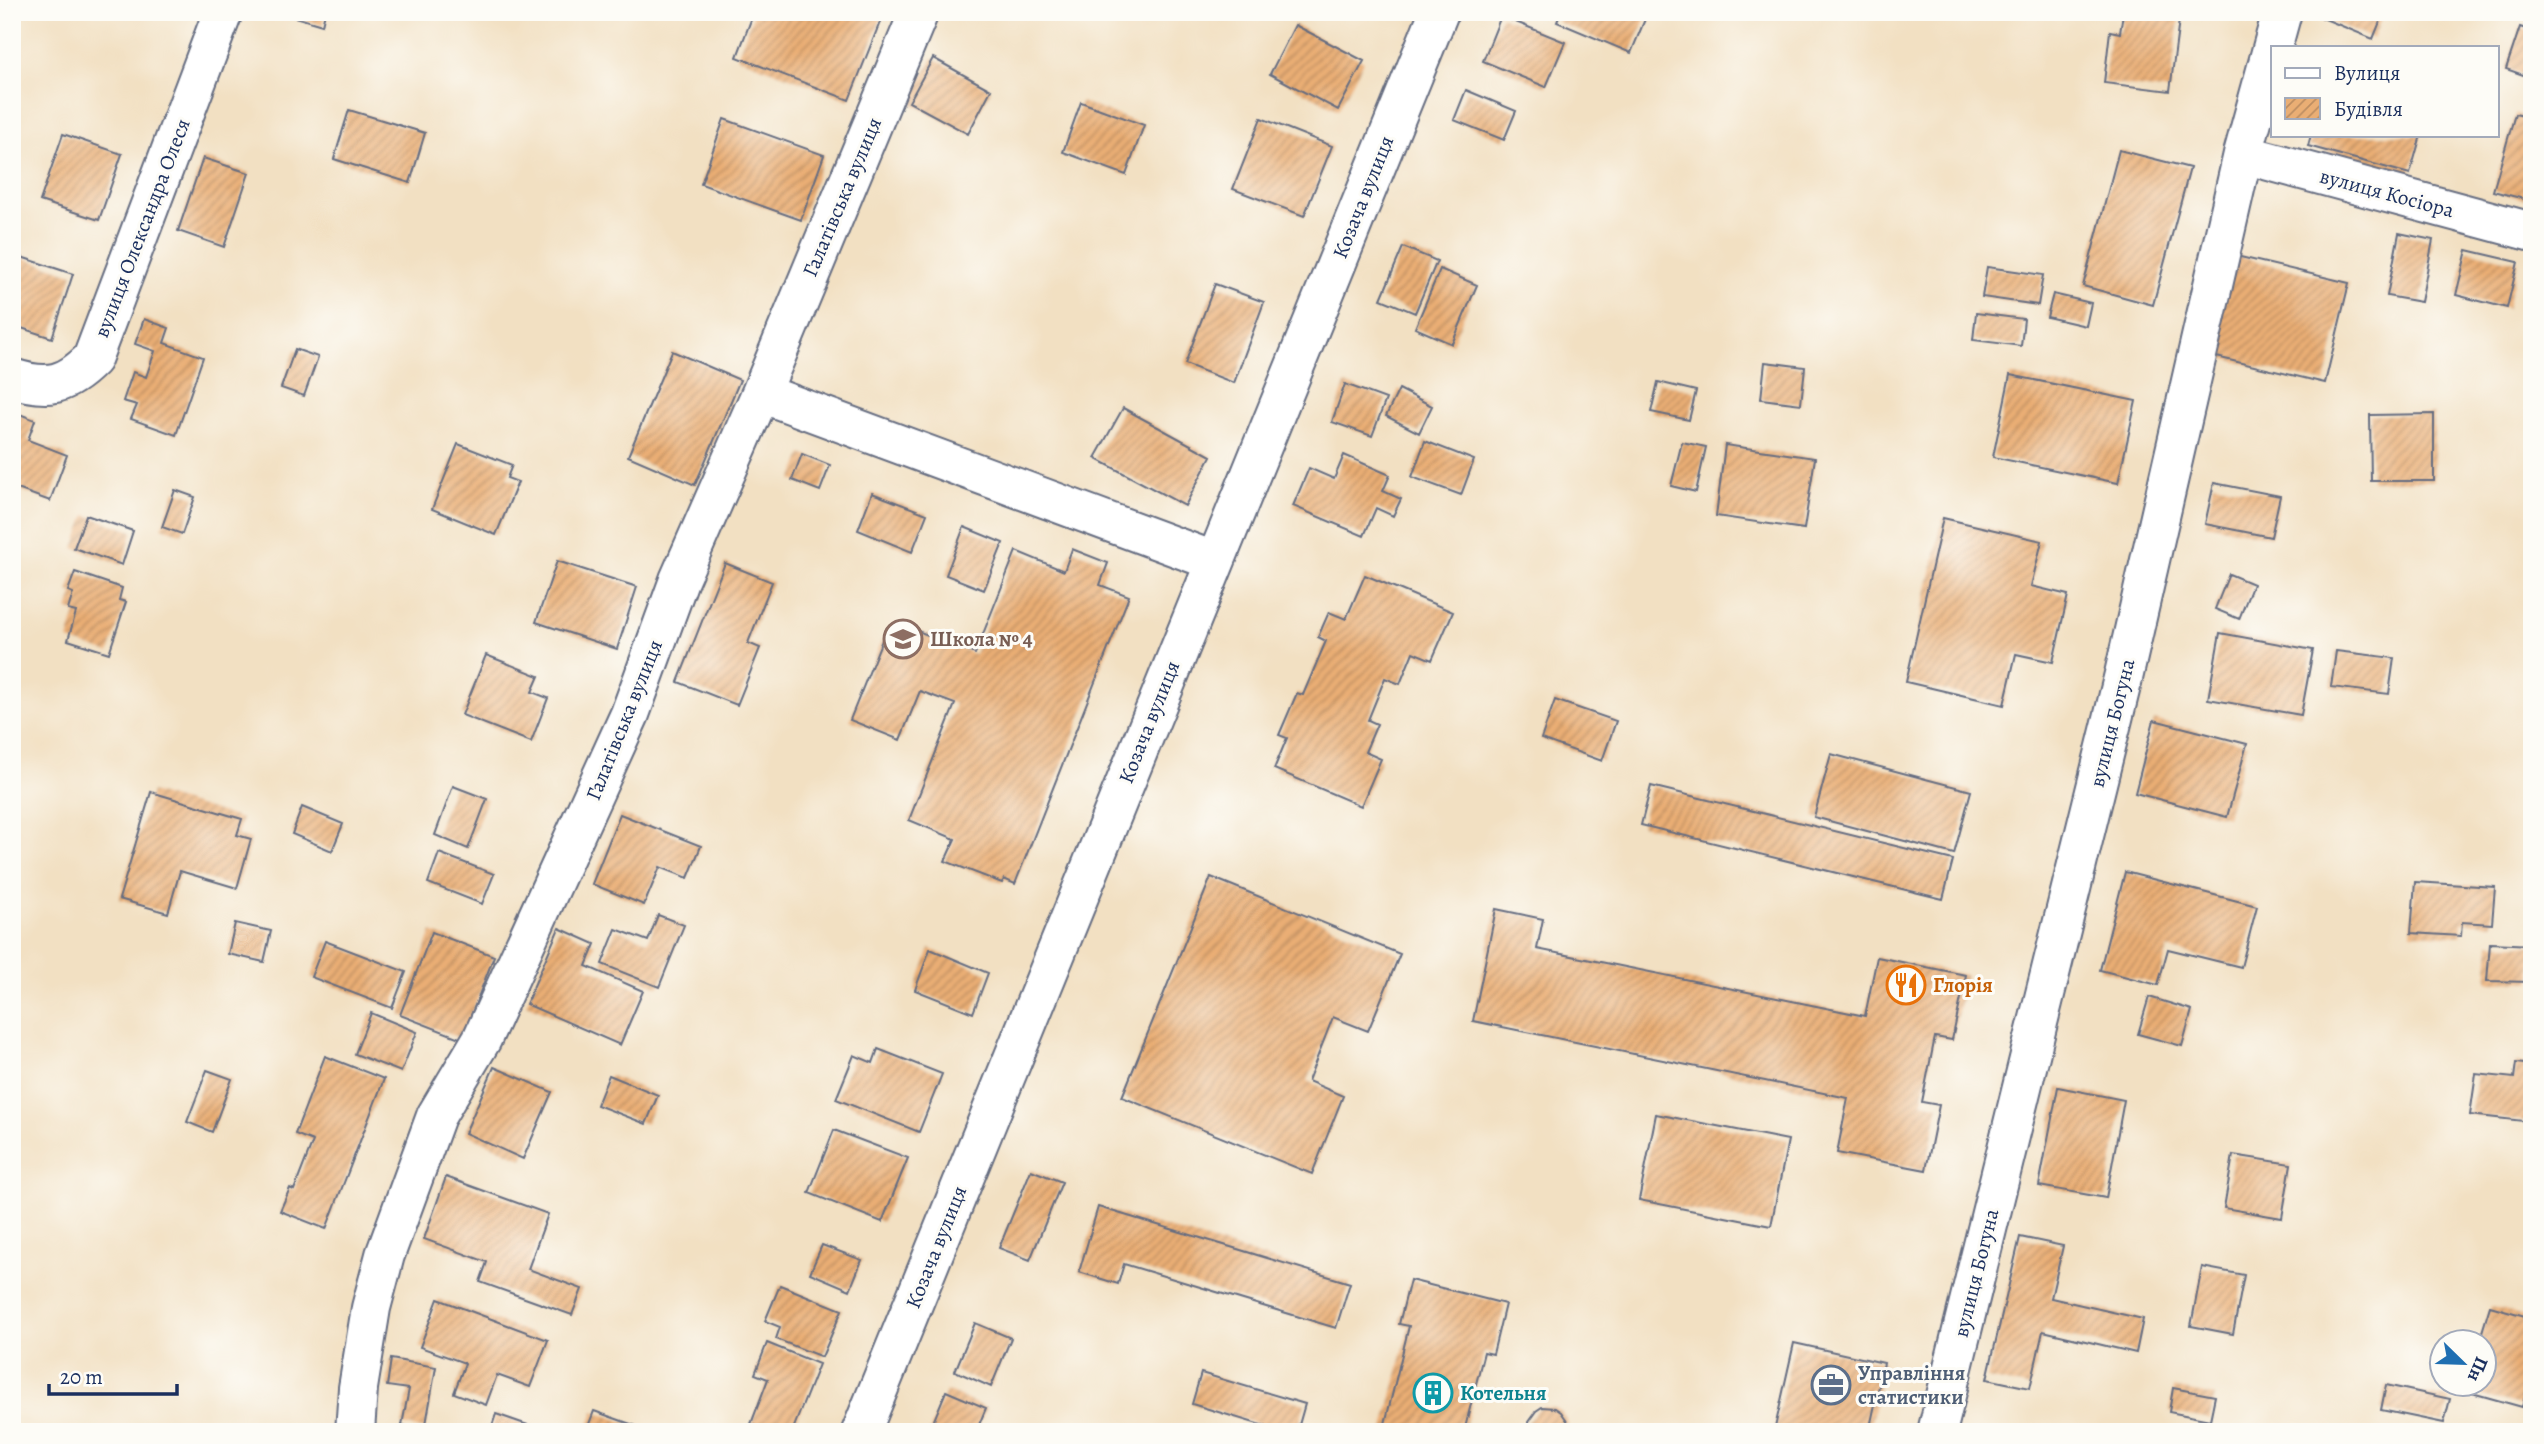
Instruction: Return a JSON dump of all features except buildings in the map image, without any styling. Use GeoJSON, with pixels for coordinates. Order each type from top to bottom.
{"type":"FeatureCollection","features":[{"type":"Feature","properties":{"kind":"street","name":"вулиця Олександра Олеся"},"geometry":{"type":"LineString","coordinates":[[12,377],[23,381],[54,384],[75,376],[92,359],[223,12]]}},
{"type":"Feature","properties":{"kind":"street","name":"Галатівська вулиця"},"geometry":{"type":"LineString","coordinates":[[355,1432],[358,1388],[371,1308],[386,1255],[436,1116],[482,1039],[630,714],[679,580],[761,393],[919,12]]}},
{"type":"Feature","properties":{"kind":"street","name":"Козача вулиця"},"geometry":{"type":"LineString","coordinates":[[861,1432],[1439,12]]}},
{"type":"Feature","properties":{"kind":"street","name":"вулиця Богуна"},"geometry":{"type":"LineString","coordinates":[[2273,46],[2282,12]]}},
{"type":"Feature","properties":{"kind":"street","name":"вулиця Богуна"},"geometry":{"type":"LineString","coordinates":[[1937,1432],[2124,674],[2243,154],[2271,52]]}},
{"type":"Feature","properties":{"kind":"street","name":"вулиця Косіора"},"geometry":{"type":"LineString","coordinates":[[2243,154],[2532,232]]}},
{"type":"Feature","properties":{"kind":"street"},"geometry":{"type":"LineString","coordinates":[[761,393],[1214,561]]}},
{"type":"Feature","properties":{"kind":"place","name":"Школа № 4"},"geometry":{"type":"Point","coordinates":[903,639]}},
{"type":"Feature","properties":{"kind":"place","name":"Глорія"},"geometry":{"type":"Point","coordinates":[1906,985]}},
{"type":"Feature","properties":{"kind":"place","name":"Управління статистики"},"geometry":{"type":"Point","coordinates":[1831,1385]}},
{"type":"Feature","properties":{"kind":"place","name":"Котельня"},"geometry":{"type":"Point","coordinates":[1433,1393]}}]}
